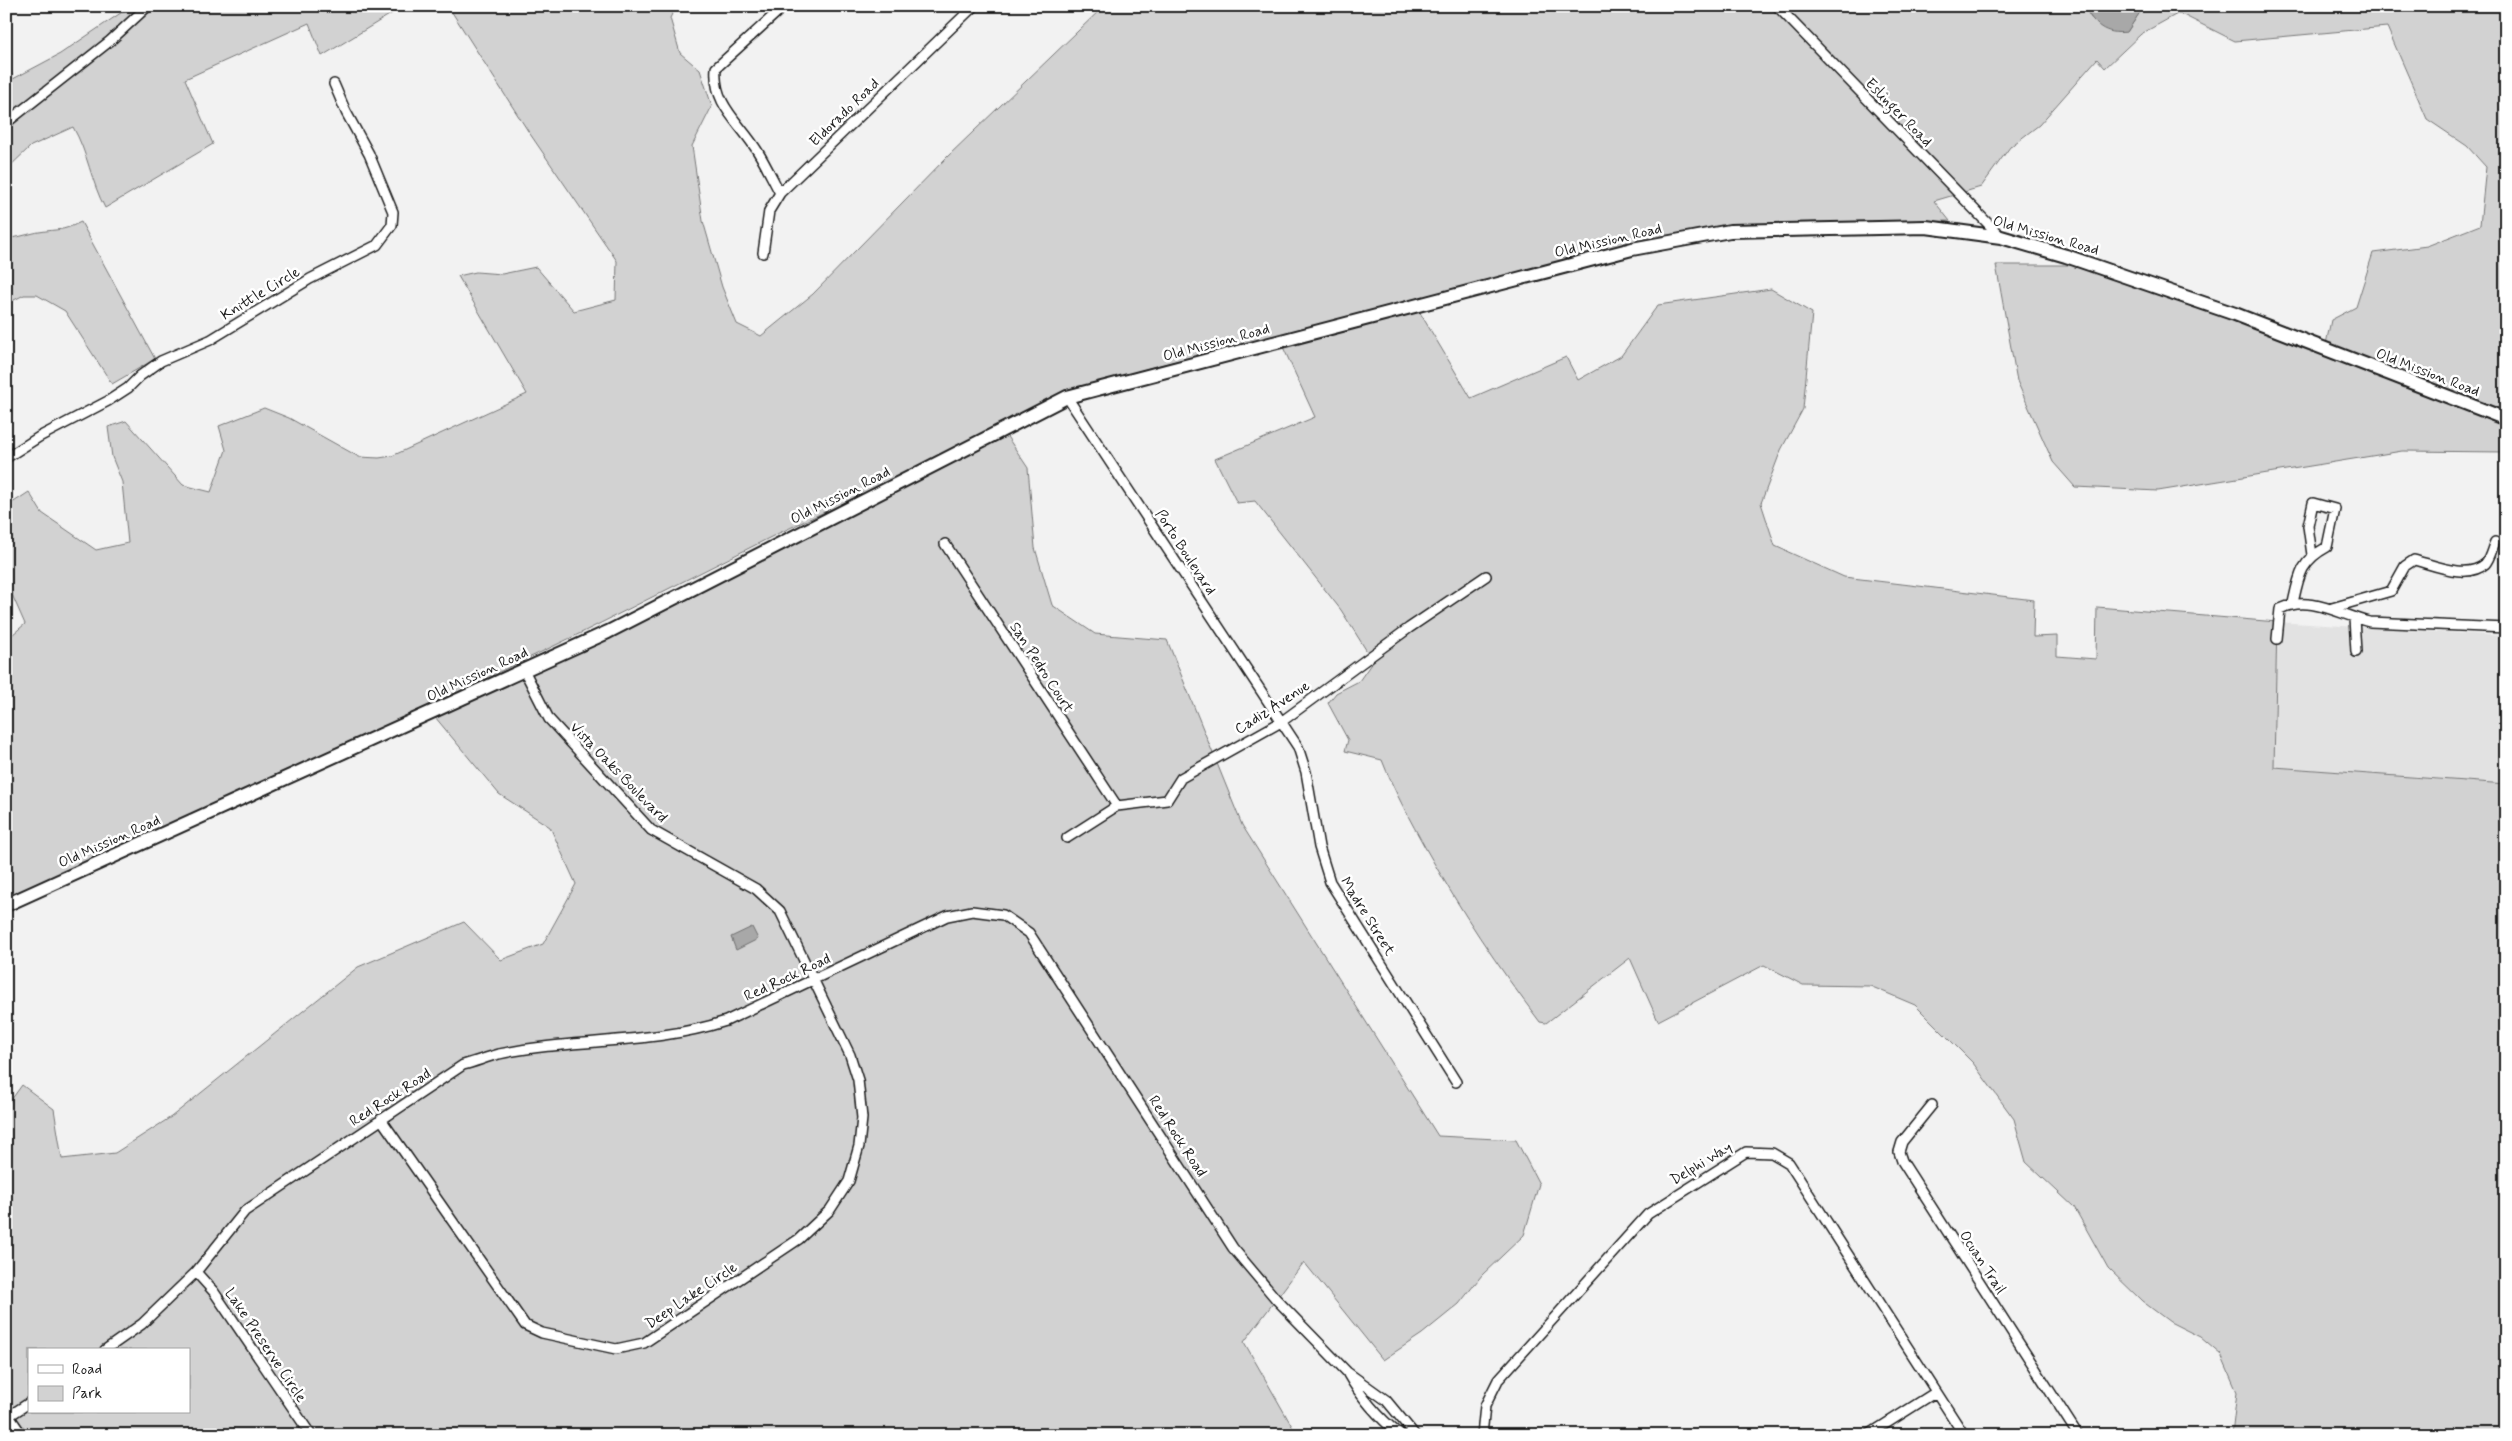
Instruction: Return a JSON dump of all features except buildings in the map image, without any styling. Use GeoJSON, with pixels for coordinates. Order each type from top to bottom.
{"type":"FeatureCollection","features":[{"type":"Feature","properties":{"kind":"street"},"geometry":{"type":"LineString","coordinates":[[6,122],[110,41],[148,6]]}},
{"type":"Feature","properties":{"kind":"street"},"geometry":{"type":"LineString","coordinates":[[780,193],[757,151],[722,103],[715,85],[716,68],[784,6]]}},
{"type":"Feature","properties":{"kind":"street","name":"Eldorado Road"},"geometry":{"type":"LineString","coordinates":[[762,253],[769,211],[780,193],[974,6]]}},
{"type":"Feature","properties":{"kind":"street","name":"Eslinger Road"},"geometry":{"type":"LineString","coordinates":[[1777,6],[2001,237]]}},
{"type":"Feature","properties":{"kind":"street","name":"Knittle Circle"},"geometry":{"type":"LineString","coordinates":[[6,458],[39,436],[108,401],[128,388],[140,376],[161,361],[210,340],[310,279],[377,245],[392,225],[392,212],[369,154],[346,112],[334,84]]}},
{"type":"Feature","properties":{"kind":"street","name":"Old Mission Road"},"geometry":{"type":"LineString","coordinates":[[6,905],[608,632],[1067,397],[1632,249],[1730,231],[1926,227],[2001,237],[2066,256],[2235,314],[2506,419]]}},
{"type":"Feature","properties":{"kind":"street","name":"Porto Boulevard"},"geometry":{"type":"LineString","coordinates":[[1067,397],[1281,722]]}},
{"type":"Feature","properties":{"kind":"street"},"geometry":{"type":"LineString","coordinates":[[2292,603],[2299,572],[2312,555],[2327,547],[2335,509],[2314,503],[2308,526],[2312,555]]}},
{"type":"Feature","properties":{"kind":"street"},"geometry":{"type":"LineString","coordinates":[[2332,608],[2391,591],[2405,566],[2414,560],[2455,570],[2474,571],[2486,563],[2495,542]]}},
{"type":"Feature","properties":{"kind":"street","name":"San Pedro Court"},"geometry":{"type":"LineString","coordinates":[[945,544],[1117,806]]}},
{"type":"Feature","properties":{"kind":"street","name":"Cadiz Avenue"},"geometry":{"type":"LineString","coordinates":[[1067,838],[1117,806],[1167,800],[1181,778],[1281,722],[1409,628],[1486,576]]}},
{"type":"Feature","properties":{"kind":"street"},"geometry":{"type":"LineString","coordinates":[[2277,639],[2280,609],[2292,603],[2332,608],[2354,618],[2370,622],[2506,628]]}},
{"type":"Feature","properties":{"kind":"street"},"geometry":{"type":"LineString","coordinates":[[2354,618],[2356,652]]}},
{"type":"Feature","properties":{"kind":"street","name":"Vista Oaks Boulevard"},"geometry":{"type":"LineString","coordinates":[[524,670],[549,719],[652,830],[756,889],[780,911],[814,980]]}},
{"type":"Feature","properties":{"kind":"street","name":"Madre Street"},"geometry":{"type":"LineString","coordinates":[[1281,722],[1298,747],[1306,772],[1318,847],[1330,882],[1456,1082]]}},
{"type":"Feature","properties":{"kind":"street","name":"Red Rock Road"},"geometry":{"type":"LineString","coordinates":[[108,1348],[142,1324],[196,1272],[245,1211],[463,1065],[499,1054],[700,1030],[726,1021],[947,916],[972,911],[1003,915],[1029,933],[1233,1248],[1276,1299],[1347,1372],[1386,1400],[1415,1435]]}},
{"type":"Feature","properties":{"kind":"street","name":"Deep Lake Circle"},"geometry":{"type":"LineString","coordinates":[[381,1119],[525,1325],[542,1334],[616,1349],[644,1343],[798,1239],[830,1210],[849,1181],[859,1146],[862,1118],[858,1080],[850,1055],[814,980]]}},
{"type":"Feature","properties":{"kind":"street","name":"Ocuan Trail"},"geometry":{"type":"LineString","coordinates":[[1932,1105],[1902,1142],[1899,1152],[1902,1161],[2078,1435]]}},
{"type":"Feature","properties":{"kind":"street","name":"Delphi Way"},"geometry":{"type":"LineString","coordinates":[[1482,1435],[1485,1406],[1498,1380],[1648,1214],[1746,1152],[1772,1153],[1789,1163],[1964,1435]]}},
{"type":"Feature","properties":{"kind":"street","name":"Lake Preserve Circle"},"geometry":{"type":"LineString","coordinates":[[196,1272],[214,1292],[311,1435]]}},
{"type":"Feature","properties":{"kind":"street","name":"Red Rock Road"},"geometry":{"type":"LineString","coordinates":[[1347,1372],[1361,1397],[1379,1418],[1400,1435]]}},
{"type":"Feature","properties":{"kind":"street"},"geometry":{"type":"LineString","coordinates":[[1868,1435],[1936,1392]]}},
{"type":"Feature","properties":{"kind":"street"},"geometry":{"type":"LineString","coordinates":[[22,1435],[8,1417],[28,1404]]}},
{"type":"Feature","properties":{"kind":"street"},"geometry":{"type":"LineString","coordinates":[[1379,1418],[1393,1408]]}},
{"type":"Feature","properties":{"kind":"shaded area"},"geometry":{"type":"Polygon","coordinates":[[[2084,6],[2144,6],[2127,32],[2119,33],[2101,27],[2084,6]]]}},
{"type":"Feature","properties":{"kind":"shaded area"},"geometry":{"type":"Polygon","coordinates":[[[2277,622],[2506,636],[2506,784],[2274,767],[2277,622]]]}},
{"type":"Feature","properties":{"kind":"shaded area"},"geometry":{"type":"Polygon","coordinates":[[[752,927],[758,939],[736,950],[731,937],[752,927]]]}},
{"type":"Feature","properties":{"kind":"green space"},"geometry":{"type":"Polygon","coordinates":[[[131,6],[404,6],[322,56],[309,23],[185,79],[213,144],[105,208],[73,127],[31,146],[6,170],[6,48],[13,79],[60,54],[131,6]]]}},
{"type":"Feature","properties":{"kind":"green space"},"geometry":{"type":"Polygon","coordinates":[[[448,6],[676,6],[670,18],[680,53],[700,70],[712,106],[692,146],[703,221],[722,287],[737,324],[761,336],[813,294],[947,157],[1104,6],[2084,6],[2091,18],[2127,32],[2144,6],[2506,6],[2506,413],[2326,344],[2331,320],[2356,307],[2373,253],[2427,246],[2480,225],[2486,167],[2467,146],[2427,119],[2387,27],[2235,41],[2179,13],[2141,34],[2105,68],[2097,59],[2039,125],[2010,147],[1981,187],[1934,201],[1950,221],[1729,225],[1160,365],[1079,388],[883,485],[779,533],[583,632],[426,707],[6,899],[6,640],[25,624],[6,581],[6,507],[29,492],[42,513],[96,550],[128,543],[122,482],[112,457],[108,427],[126,421],[183,485],[211,492],[226,450],[219,426],[264,408],[289,418],[359,457],[379,458],[392,456],[527,394],[458,276],[476,272],[502,274],[536,267],[574,311],[616,300],[617,261],[528,131],[448,6]]]}},
{"type":"Feature","properties":{"kind":"green space"},"geometry":{"type":"Polygon","coordinates":[[[81,222],[155,359],[112,384],[65,311],[37,295],[24,295],[6,304],[6,233],[10,238],[64,229],[81,222]]]}},
{"type":"Feature","properties":{"kind":"green space"},"geometry":{"type":"Polygon","coordinates":[[[1996,265],[2075,265],[2232,319],[2506,426],[2506,452],[2402,451],[2158,491],[2075,487],[2053,462],[2017,381],[1996,265]]]}},
{"type":"Feature","properties":{"kind":"green space"},"geometry":{"type":"Polygon","coordinates":[[[1771,289],[1812,313],[1803,409],[1781,450],[1761,503],[1775,546],[1844,577],[2034,600],[2033,637],[2057,636],[2057,656],[2096,659],[2097,607],[2277,622],[2274,767],[2506,784],[2506,1435],[2232,1435],[2237,1392],[2221,1355],[2200,1337],[2170,1322],[2142,1301],[2108,1268],[2074,1207],[2026,1162],[2014,1119],[1973,1063],[1915,1005],[1870,986],[1803,985],[1764,965],[1658,1021],[1630,958],[1546,1023],[1540,1022],[1494,959],[1452,894],[1408,816],[1382,760],[1345,751],[1348,740],[1328,703],[1336,693],[1359,681],[1373,661],[1341,610],[1255,501],[1237,503],[1215,459],[1315,417],[1283,347],[1419,311],[1471,398],[1566,357],[1578,380],[1621,356],[1658,305],[1771,289]]]}},
{"type":"Feature","properties":{"kind":"green space"},"geometry":{"type":"Polygon","coordinates":[[[1006,435],[1028,468],[1035,548],[1052,605],[1095,634],[1167,640],[1242,825],[1438,1136],[1516,1140],[1539,1184],[1524,1235],[1482,1275],[1459,1304],[1422,1334],[1383,1360],[1304,1262],[1244,1342],[1297,1435],[6,1435],[6,1107],[22,1085],[54,1109],[62,1159],[115,1153],[171,1117],[358,967],[464,922],[501,960],[543,944],[576,884],[550,827],[499,794],[435,717],[1006,435]]]}}]}
